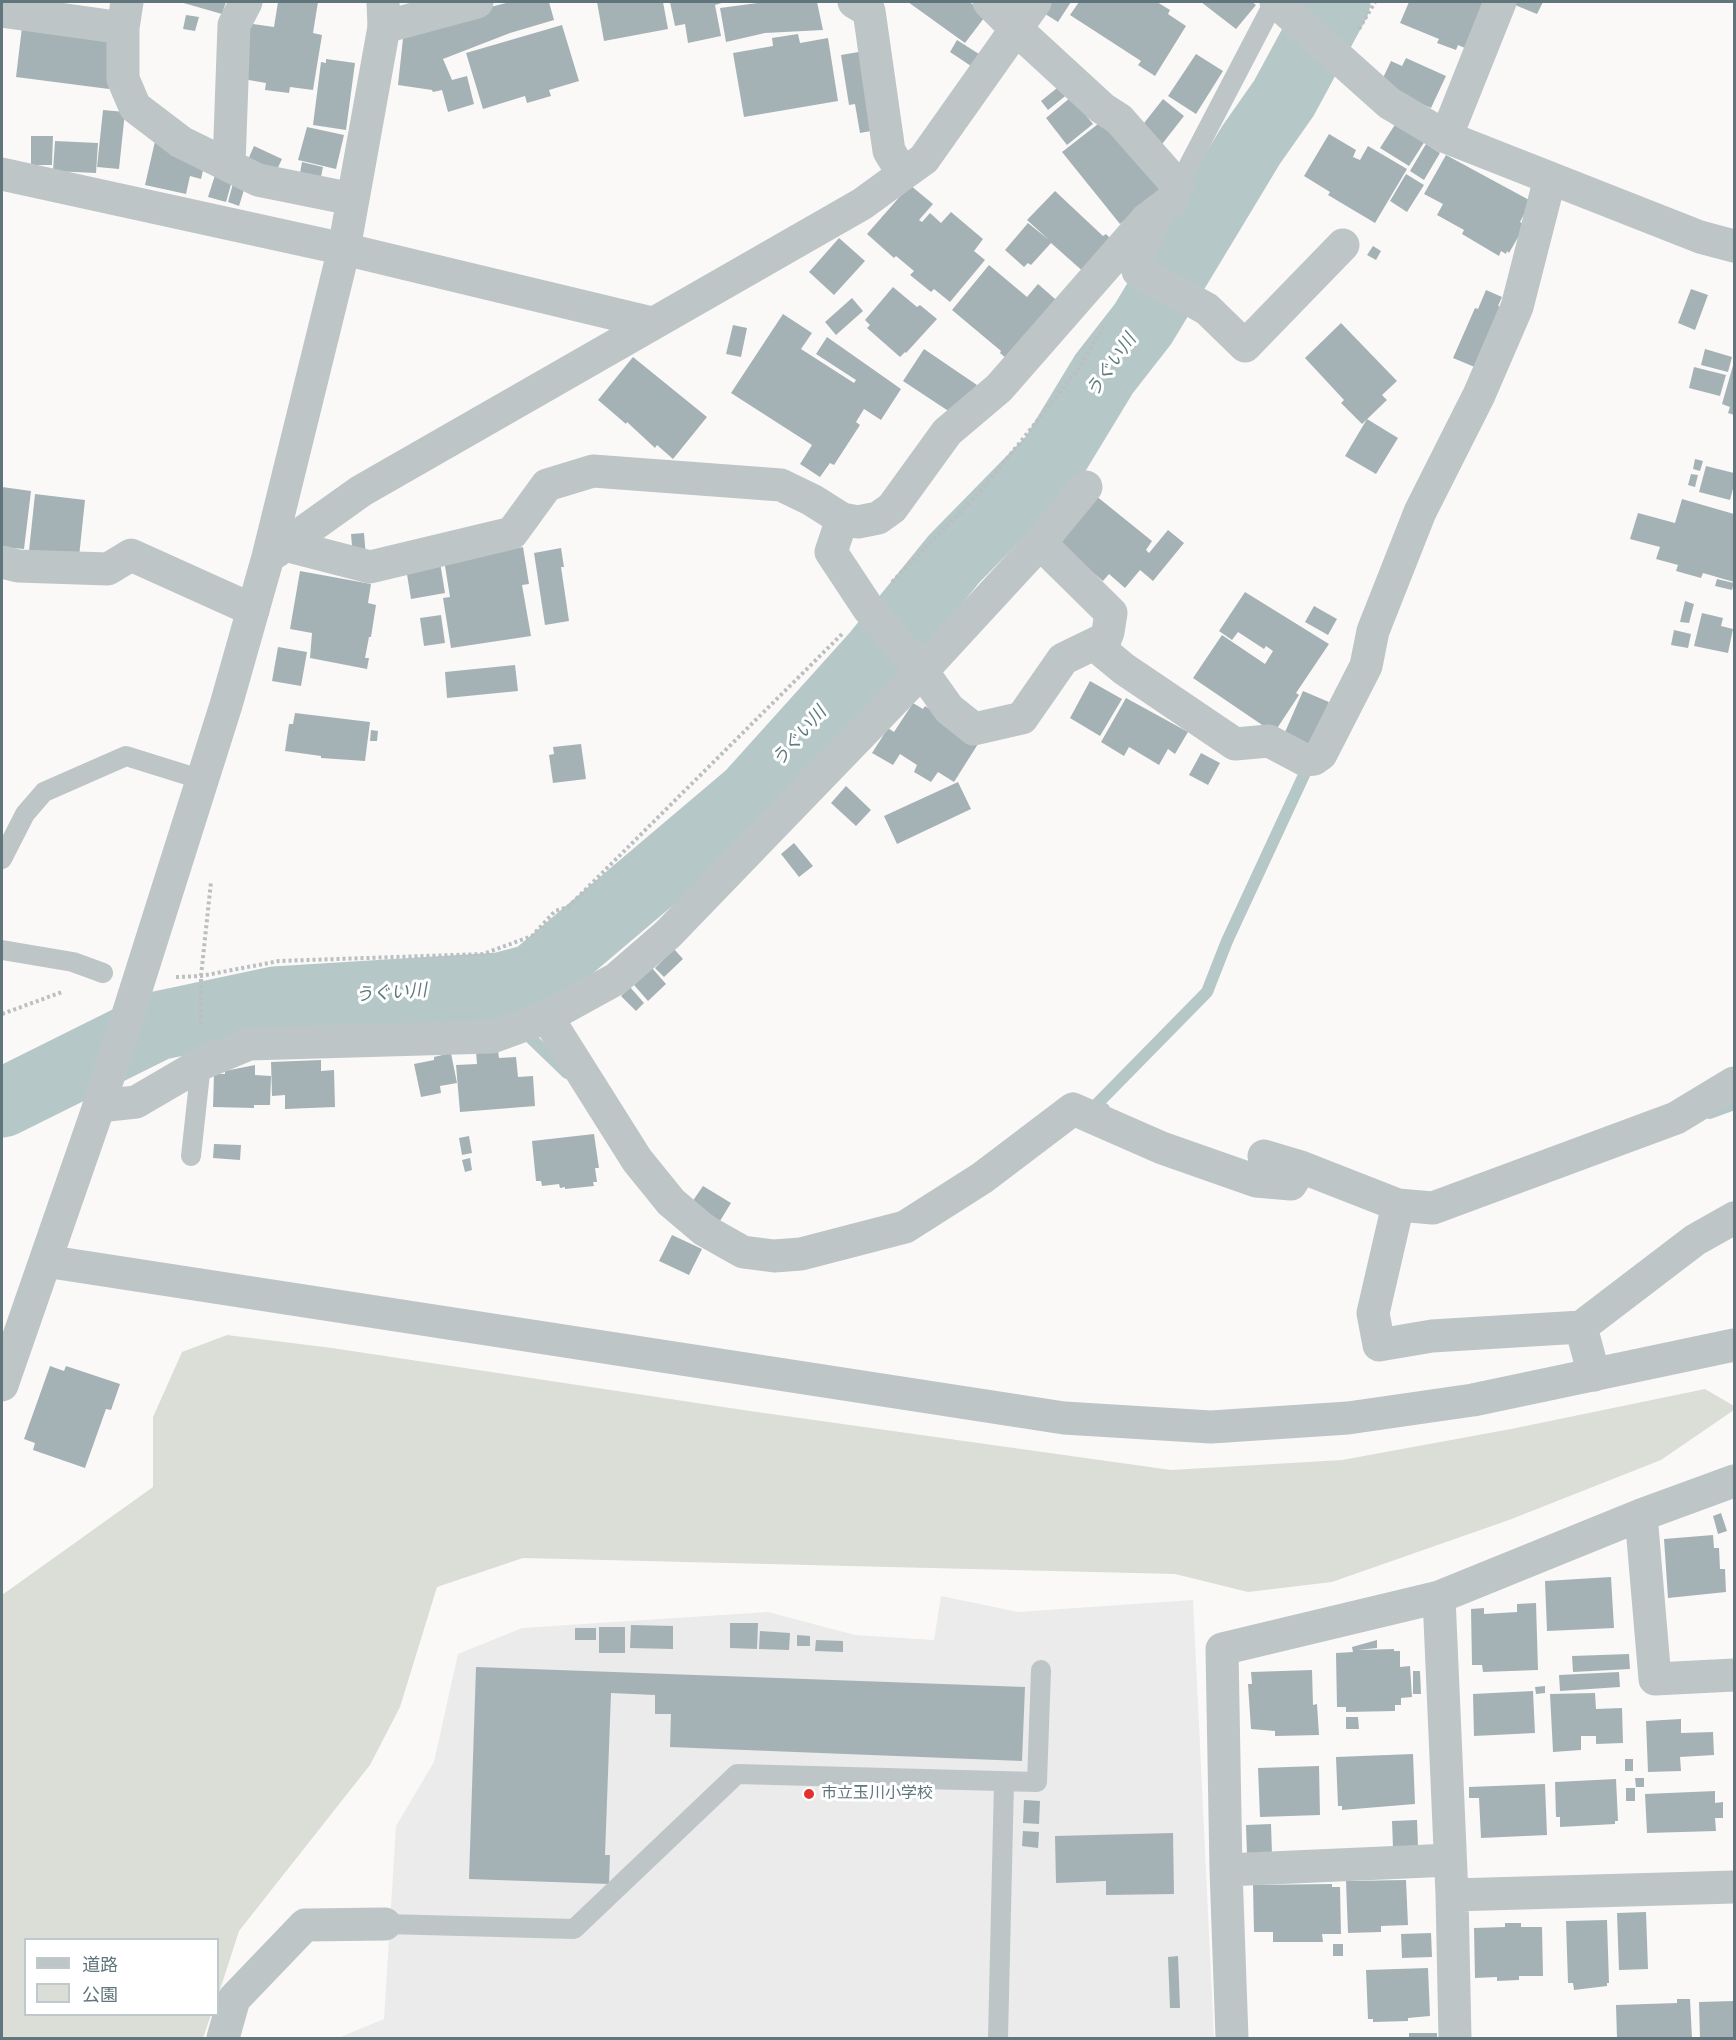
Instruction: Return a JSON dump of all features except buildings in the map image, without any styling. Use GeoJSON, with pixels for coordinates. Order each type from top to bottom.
{"type":"FeatureCollection","features":[{"type":"Feature","properties":{"kind":"street"},"geometry":{"type":"LineString","coordinates":[[229,165],[234,25],[246,2]]}},
{"type":"Feature","properties":{"kind":"street"},"geometry":{"type":"LineString","coordinates":[[2,1385],[99,1106],[203,780],[253,610],[277,551],[344,249],[383,14],[477,2]]}},
{"type":"Feature","properties":{"kind":"street"},"geometry":{"type":"LineString","coordinates":[[854,2],[869,11],[889,151],[903,174]]}},
{"type":"Feature","properties":{"kind":"street"},"geometry":{"type":"LineString","coordinates":[[277,551],[370,567],[501,536],[512,533],[547,485],[593,471],[781,485],[812,500],[842,519],[858,522],[878,518],[892,508],[947,432],[999,388],[1146,220],[1175,193],[1119,119],[1102,108],[989,2]]}},
{"type":"Feature","properties":{"kind":"street"},"geometry":{"type":"LineString","coordinates":[[277,551],[361,490],[862,204],[924,159],[1035,2]]}},
{"type":"Feature","properties":{"kind":"street"},"geometry":{"type":"LineString","coordinates":[[1446,137],[1500,2]]}},
{"type":"Feature","properties":{"kind":"street"},"geometry":{"type":"LineString","coordinates":[[1277,3],[1389,103],[1446,137],[1700,237],[1734,246]]}},
{"type":"Feature","properties":{"kind":"street"},"geometry":{"type":"LineString","coordinates":[[2,11],[125,15],[123,79],[135,107],[181,142],[258,180],[352,199]]}},
{"type":"Feature","properties":{"kind":"street"},"geometry":{"type":"LineString","coordinates":[[2,174],[344,249],[652,323]]}},
{"type":"Feature","properties":{"kind":"street"},"geometry":{"type":"LineString","coordinates":[[842,519],[831,552],[868,608],[922,670],[949,709],[974,729],[1022,718],[1063,659],[1098,642],[1101,650],[1124,669],[1235,744],[1269,741],[1305,760],[1314,759],[1322,754],[1366,666],[1373,631],[1420,512],[1479,394],[1517,307],[1550,178]]}},
{"type":"Feature","properties":{"kind":"street"},"geometry":{"type":"LineString","coordinates":[[1138,271],[1207,309],[1245,346],[1343,245]]}},
{"type":"Feature","properties":{"kind":"street"},"geometry":{"type":"LineString","coordinates":[[99,1106],[136,1102],[201,1064],[249,1044],[492,1037],[548,1017],[616,979],[669,934],[922,670],[1040,543],[1086,487]]}},
{"type":"Feature","properties":{"kind":"street"},"geometry":{"type":"LineString","coordinates":[[1040,543],[1111,613],[1108,632],[1101,650]]}},
{"type":"Feature","properties":{"kind":"street"},"geometry":{"type":"LineString","coordinates":[[2,562],[18,566],[108,569],[131,555],[253,610]]}},
{"type":"Feature","properties":{"kind":"street"},"geometry":{"type":"LineString","coordinates":[[548,1017],[637,1160],[670,1202],[704,1230],[742,1252],[774,1256],[801,1254],[905,1227],[982,1178],[1073,1109],[1162,1148],[1256,1181],[1291,1184],[1301,1167]]}},
{"type":"Feature","properties":{"kind":"street"},"geometry":{"type":"LineString","coordinates":[[1264,1156],[1301,1167],[1398,1205],[1433,1208],[1676,1118],[1734,1083]]}},
{"type":"Feature","properties":{"kind":"street"},"geometry":{"type":"LineString","coordinates":[[1398,1205],[1372,1313],[1379,1345],[1432,1336],[1581,1327],[1695,1240],[1734,1218]]}},
{"type":"Feature","properties":{"kind":"street"},"geometry":{"type":"LineString","coordinates":[[45,1261],[1064,1418],[1211,1427],[1348,1418],[1473,1400],[1734,1345]]}},
{"type":"Feature","properties":{"kind":"street"},"geometry":{"type":"LineString","coordinates":[[1581,1327],[1594,1375]]}},
{"type":"Feature","properties":{"kind":"street"},"geometry":{"type":"LineString","coordinates":[[1232,2038],[1222,1649],[1439,1596],[1641,1515],[1734,1481]]}},
{"type":"Feature","properties":{"kind":"street"},"geometry":{"type":"LineString","coordinates":[[1641,1515],[1655,1678],[1734,1675]]}},
{"type":"Feature","properties":{"kind":"street"},"geometry":{"type":"LineString","coordinates":[[1439,1596],[1452,1895],[1455,2038]]}},
{"type":"Feature","properties":{"kind":"street"},"geometry":{"type":"LineString","coordinates":[[1226,1870],[1450,1860]]}},
{"type":"Feature","properties":{"kind":"street"},"geometry":{"type":"LineString","coordinates":[[1452,1895],[1734,1887]]}},
{"type":"Feature","properties":{"kind":"street"},"geometry":{"type":"LineString","coordinates":[[223,2038],[234,1999],[305,1925],[385,1924]]}},
{"type":"Feature","properties":{"kind":"lane"},"geometry":{"type":"LineString","coordinates":[[1138,271],[1175,193],[1277,3]]}},
{"type":"Feature","properties":{"kind":"lane"},"geometry":{"type":"LineString","coordinates":[[2,859],[25,814],[44,792],[126,756],[203,780]]}},
{"type":"Feature","properties":{"kind":"lane"},"geometry":{"type":"LineString","coordinates":[[2,950],[73,962],[103,973]]}},
{"type":"Feature","properties":{"kind":"lane"},"geometry":{"type":"LineString","coordinates":[[191,1156],[201,1064]]}},
{"type":"Feature","properties":{"kind":"lane"},"geometry":{"type":"LineString","coordinates":[[385,1924],[574,1929],[737,1774],[1037,1782],[1041,1670]]}},
{"type":"Feature","properties":{"kind":"lane"},"geometry":{"type":"LineString","coordinates":[[998,2038],[1004,1782]]}},
{"type":"Feature","properties":{"kind":"path"},"geometry":{"type":"LineString","coordinates":[[140,978],[201,976],[279,961],[483,954],[532,936],[555,911],[568,907],[868,608],[978,494],[1076,372],[1107,322]]}},
{"type":"Feature","properties":{"kind":"path"},"geometry":{"type":"LineString","coordinates":[[201,976],[201,1064]]}},
{"type":"Feature","properties":{"kind":"shaded area","name":"市立玉川小学校"},"geometry":{"type":"Polygon","coordinates":[[[941,1596],[1018,1612],[1193,1600],[1214,2038],[338,2038],[384,2019],[396,1826],[434,1762],[458,1654],[522,1628],[768,1612],[855,1635],[934,1640],[941,1596]]]}},
{"type":"Feature","properties":{"kind":"green space"},"geometry":{"type":"Polygon","coordinates":[[[227,1335],[332,1348],[750,1411],[1171,1470],[1342,1460],[1511,1429],[1705,1389],[1734,1406],[1734,1410],[1661,1460],[1509,1520],[1332,1582],[1248,1592],[1175,1574],[523,1558],[437,1587],[400,1707],[370,1765],[239,1931],[219,1993],[219,1938],[24,1938],[24,2016],[211,2016],[203,2038],[2,2038],[2,1595],[153,1487],[153,1417],[182,1352],[227,1335]]]}},
{"type":"Feature","properties":{"kind":"waterway","name":"うぐい川"},"geometry":{"type":"LineString","coordinates":[[2,1103],[157,1026],[275,1001],[500,987],[534,978],[750,795],[876,655],[954,559],[1053,458],[1104,374],[1143,324],[1251,145],[1284,98],[1336,2]]}},
{"type":"Feature","properties":{"kind":"waterway"},"geometry":{"type":"LineString","coordinates":[[1104,1109],[1095,1106],[1207,992],[1227,941],[1310,762]]}},
{"type":"Feature","properties":{"kind":"waterway"},"geometry":{"type":"LineString","coordinates":[[500,987],[512,1020],[567,1073]]}},
{"type":"Feature","properties":{"kind":"waterway"},"geometry":{"type":"LineString","coordinates":[[1710,1113],[1734,1104]]}},
{"type":"Feature","properties":{"kind":"place","name":"市立玉川小学校"},"geometry":{"type":"Point","coordinates":[809,1794]}}]}
